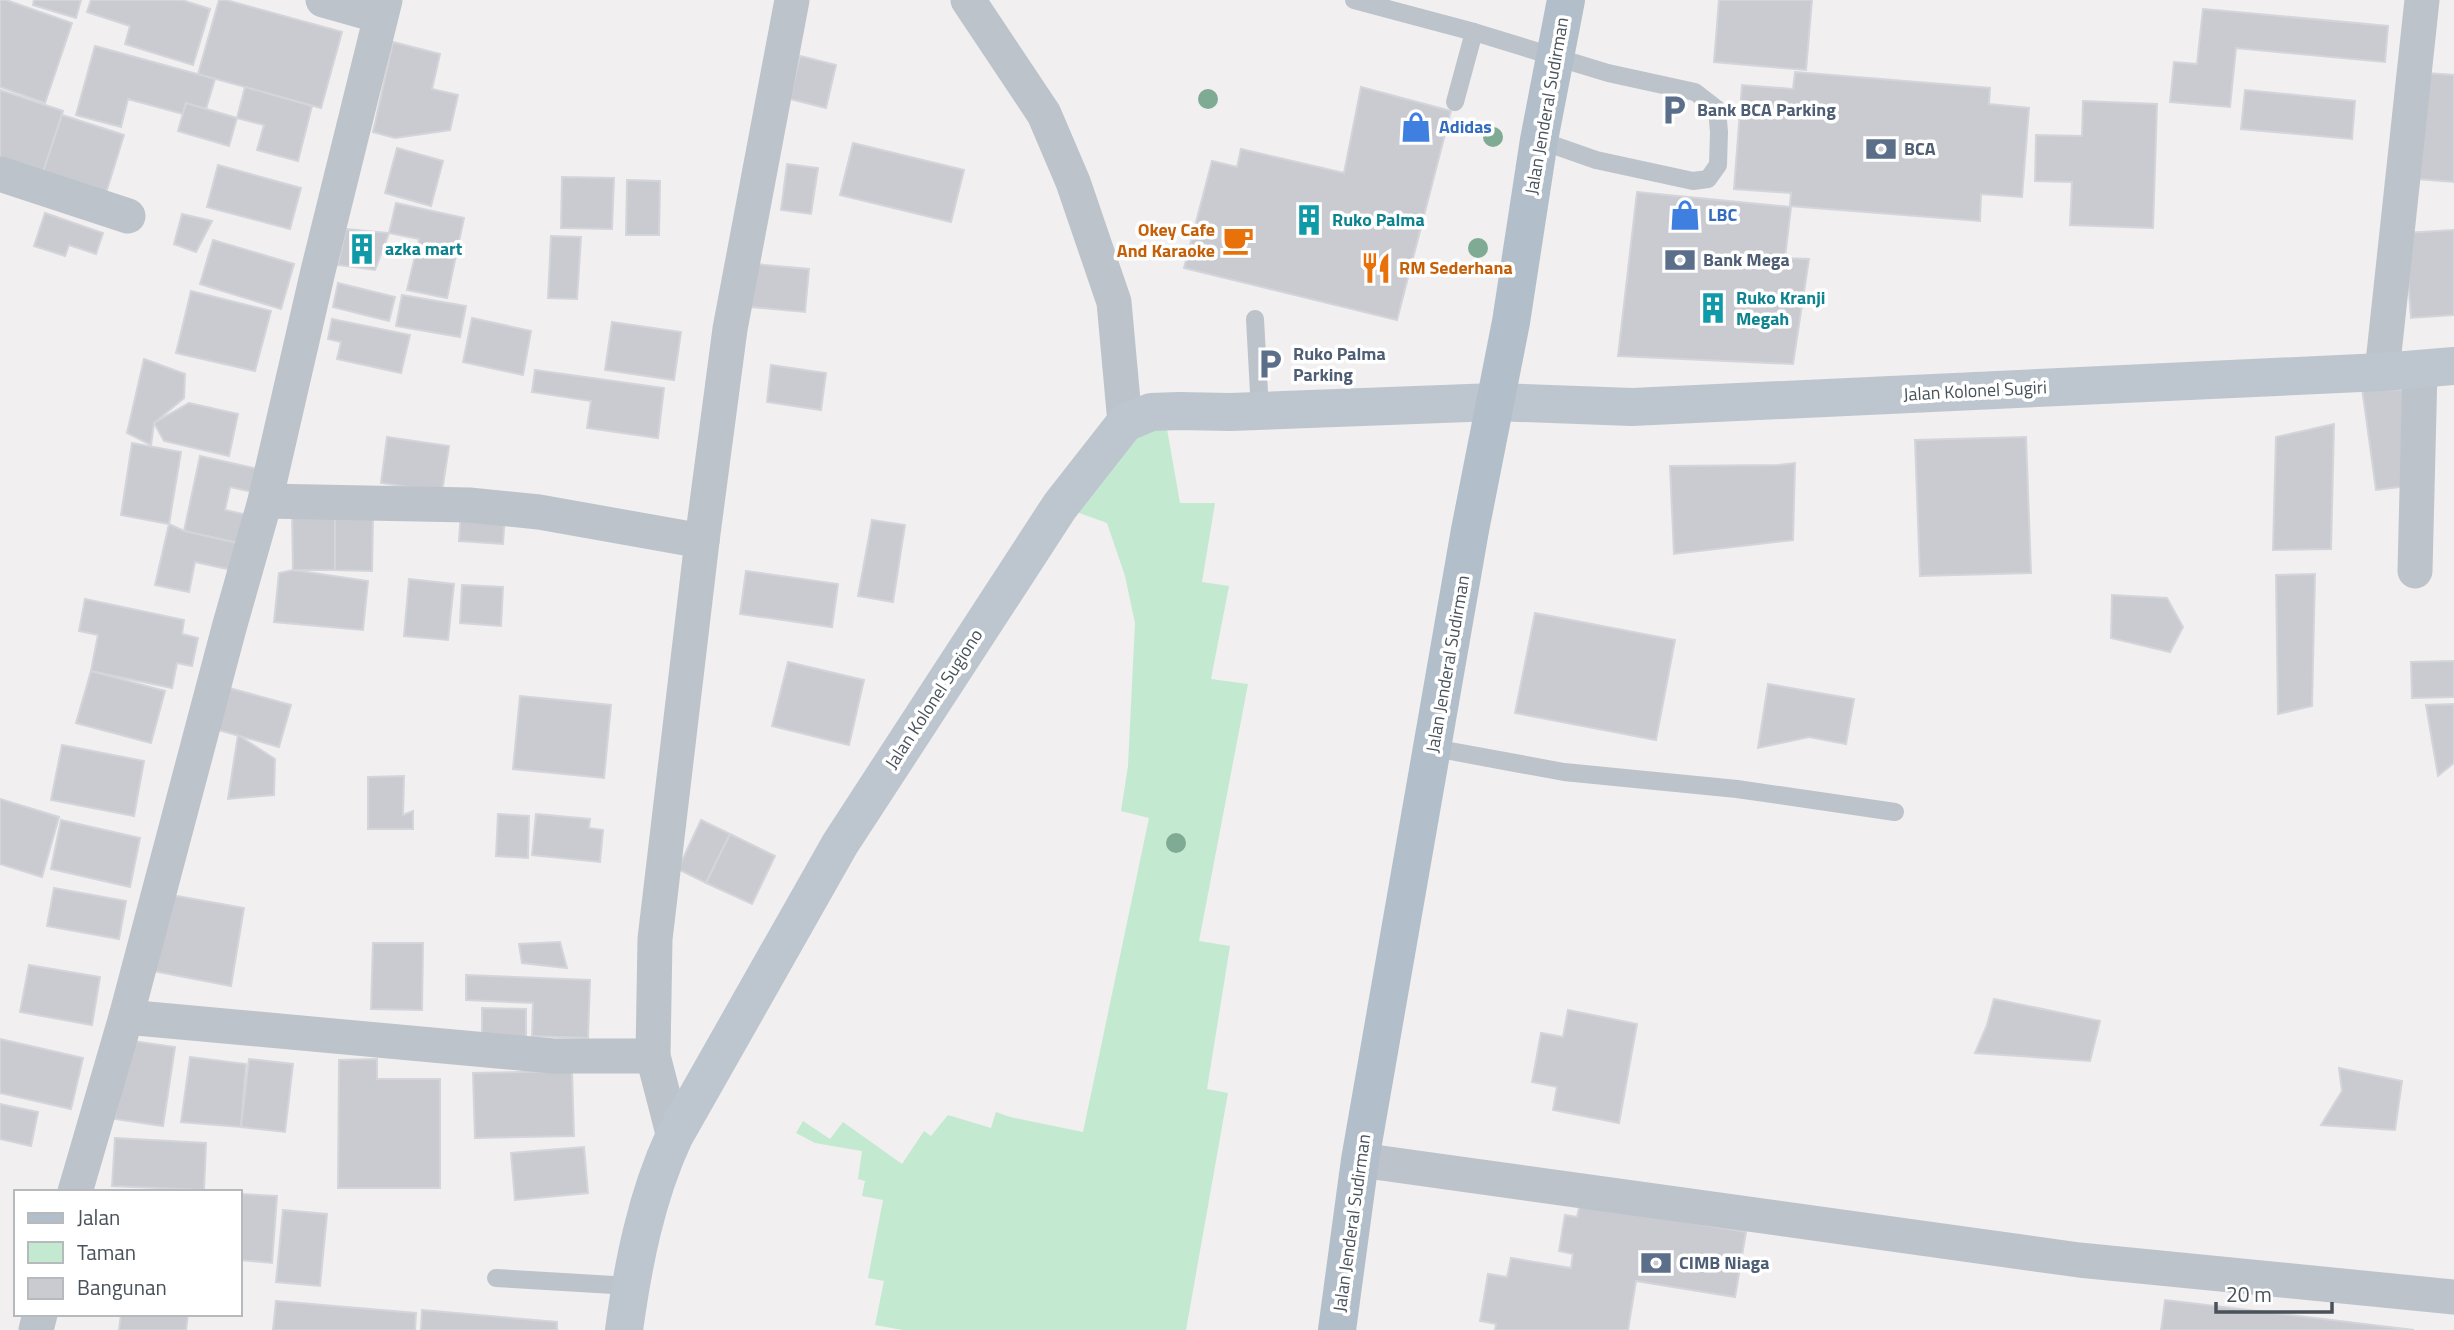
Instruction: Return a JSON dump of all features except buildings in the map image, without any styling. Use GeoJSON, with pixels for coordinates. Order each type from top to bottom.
{"type":"FeatureCollection","features":[{"type":"Feature","properties":{"kind":"main road","name":"Jalan Jenderal Sudirman"},"geometry":{"type":"LineString","coordinates":[[1337,1330],[1360,1160],[1471,530],[1511,322],[1539,140],[1566,0]]}},
{"type":"Feature","properties":{"kind":"main road","name":"Jalan Kolonel Sugiri"},"geometry":{"type":"LineString","coordinates":[[1495,402],[1632,407],[2382,372],[2437,367]]}},
{"type":"Feature","properties":{"kind":"main road"},"geometry":{"type":"LineString","coordinates":[[1125,423],[1151,412],[1260,411],[1495,402]]}},
{"type":"Feature","properties":{"kind":"main road","name":"Jalan Kolonel Sugiono"},"geometry":{"type":"LineString","coordinates":[[624,1330],[630,1286],[653,1194],[662,1162],[674,1137],[841,844],[1060,506],[1125,423]]}},
{"type":"Feature","properties":{"kind":"street"},"geometry":{"type":"LineString","coordinates":[[76,1190],[126,1017],[265,501],[382,8],[323,0]]}},
{"type":"Feature","properties":{"kind":"street"},"geometry":{"type":"LineString","coordinates":[[674,1137],[653,1056],[655,939],[730,329],[792,0]]}},
{"type":"Feature","properties":{"kind":"street"},"geometry":{"type":"LineString","coordinates":[[968,0],[1044,114],[1073,182],[1114,302],[1125,423]]}},
{"type":"Feature","properties":{"kind":"street"},"geometry":{"type":"LineString","coordinates":[[2382,372],[2423,0]]}},
{"type":"Feature","properties":{"kind":"street"},"geometry":{"type":"LineString","coordinates":[[0,174],[128,216]]}},
{"type":"Feature","properties":{"kind":"street"},"geometry":{"type":"LineString","coordinates":[[2415,570],[2437,367]]}},
{"type":"Feature","properties":{"kind":"street"},"geometry":{"type":"LineString","coordinates":[[265,501],[469,505],[539,512],[702,541]]}},
{"type":"Feature","properties":{"kind":"street"},"geometry":{"type":"LineString","coordinates":[[126,1017],[552,1056],[653,1056]]}},
{"type":"Feature","properties":{"kind":"street"},"geometry":{"type":"LineString","coordinates":[[1360,1160],[2079,1261],[2454,1297]]}},
{"type":"Feature","properties":{"kind":"lane"},"geometry":{"type":"LineString","coordinates":[[1354,0],[1474,32],[1608,73],[1695,92],[1717,109],[1718,165],[1708,179],[1693,181],[1596,160],[1539,140]]}},
{"type":"Feature","properties":{"kind":"lane"},"geometry":{"type":"LineString","coordinates":[[1455,102],[1474,32]]}},
{"type":"Feature","properties":{"kind":"lane"},"geometry":{"type":"LineString","coordinates":[[1255,319],[1260,411]]}},
{"type":"Feature","properties":{"kind":"lane"},"geometry":{"type":"LineString","coordinates":[[1434,748],[1564,772],[1737,789],[1895,812]]}},
{"type":"Feature","properties":{"kind":"lane"},"geometry":{"type":"LineString","coordinates":[[496,1278],[630,1286]]}},
{"type":"Feature","properties":{"kind":"green space"},"geometry":{"type":"Polygon","coordinates":[[[1125,423],[1167,429],[1180,503],[1215,503],[1202,582],[1229,586],[1211,679],[1248,684],[1199,941],[1230,946],[1207,1089],[1228,1093],[1186,1330],[903,1330],[875,1325],[884,1281],[868,1278],[883,1200],[862,1196],[865,1181],[858,1179],[862,1151],[815,1143],[796,1133],[803,1121],[830,1139],[843,1122],[902,1164],[924,1131],[931,1136],[948,1115],[991,1128],[996,1112],[1083,1132],[1149,818],[1121,811],[1128,766],[1135,623],[1125,576],[1107,523],[1060,506],[1125,423]]]}},
{"type":"Feature","properties":{"kind":"place","name":"Bank BCA Parking"},"geometry":{"type":"Point","coordinates":[1674,110]}},
{"type":"Feature","properties":{"kind":"place","name":"Adidas"},"geometry":{"type":"Point","coordinates":[1416,127]}},
{"type":"Feature","properties":{"kind":"place","name":"BCA"},"geometry":{"type":"Point","coordinates":[1881,149]}},
{"type":"Feature","properties":{"kind":"place","name":"LBC"},"geometry":{"type":"Point","coordinates":[1685,215]}},
{"type":"Feature","properties":{"kind":"place","name":"Ruko Palma"},"geometry":{"type":"Point","coordinates":[1309,220]}},
{"type":"Feature","properties":{"kind":"place","name":"Okey Cafe And Karaoke"},"geometry":{"type":"Point","coordinates":[1238,240]}},
{"type":"Feature","properties":{"kind":"place","name":"azka mart"},"geometry":{"type":"Point","coordinates":[362,249]}},
{"type":"Feature","properties":{"kind":"place","name":"Bank Mega"},"geometry":{"type":"Point","coordinates":[1680,260]}},
{"type":"Feature","properties":{"kind":"place","name":"RM Sederhana"},"geometry":{"type":"Point","coordinates":[1376,268]}},
{"type":"Feature","properties":{"kind":"place","name":"Ruko Kranji Megah"},"geometry":{"type":"Point","coordinates":[1713,308]}},
{"type":"Feature","properties":{"kind":"place","name":"Ruko Palma Parking"},"geometry":{"type":"Point","coordinates":[1270,364]}},
{"type":"Feature","properties":{"kind":"place","name":"CIMB Niaga"},"geometry":{"type":"Point","coordinates":[1656,1263]}}]}
